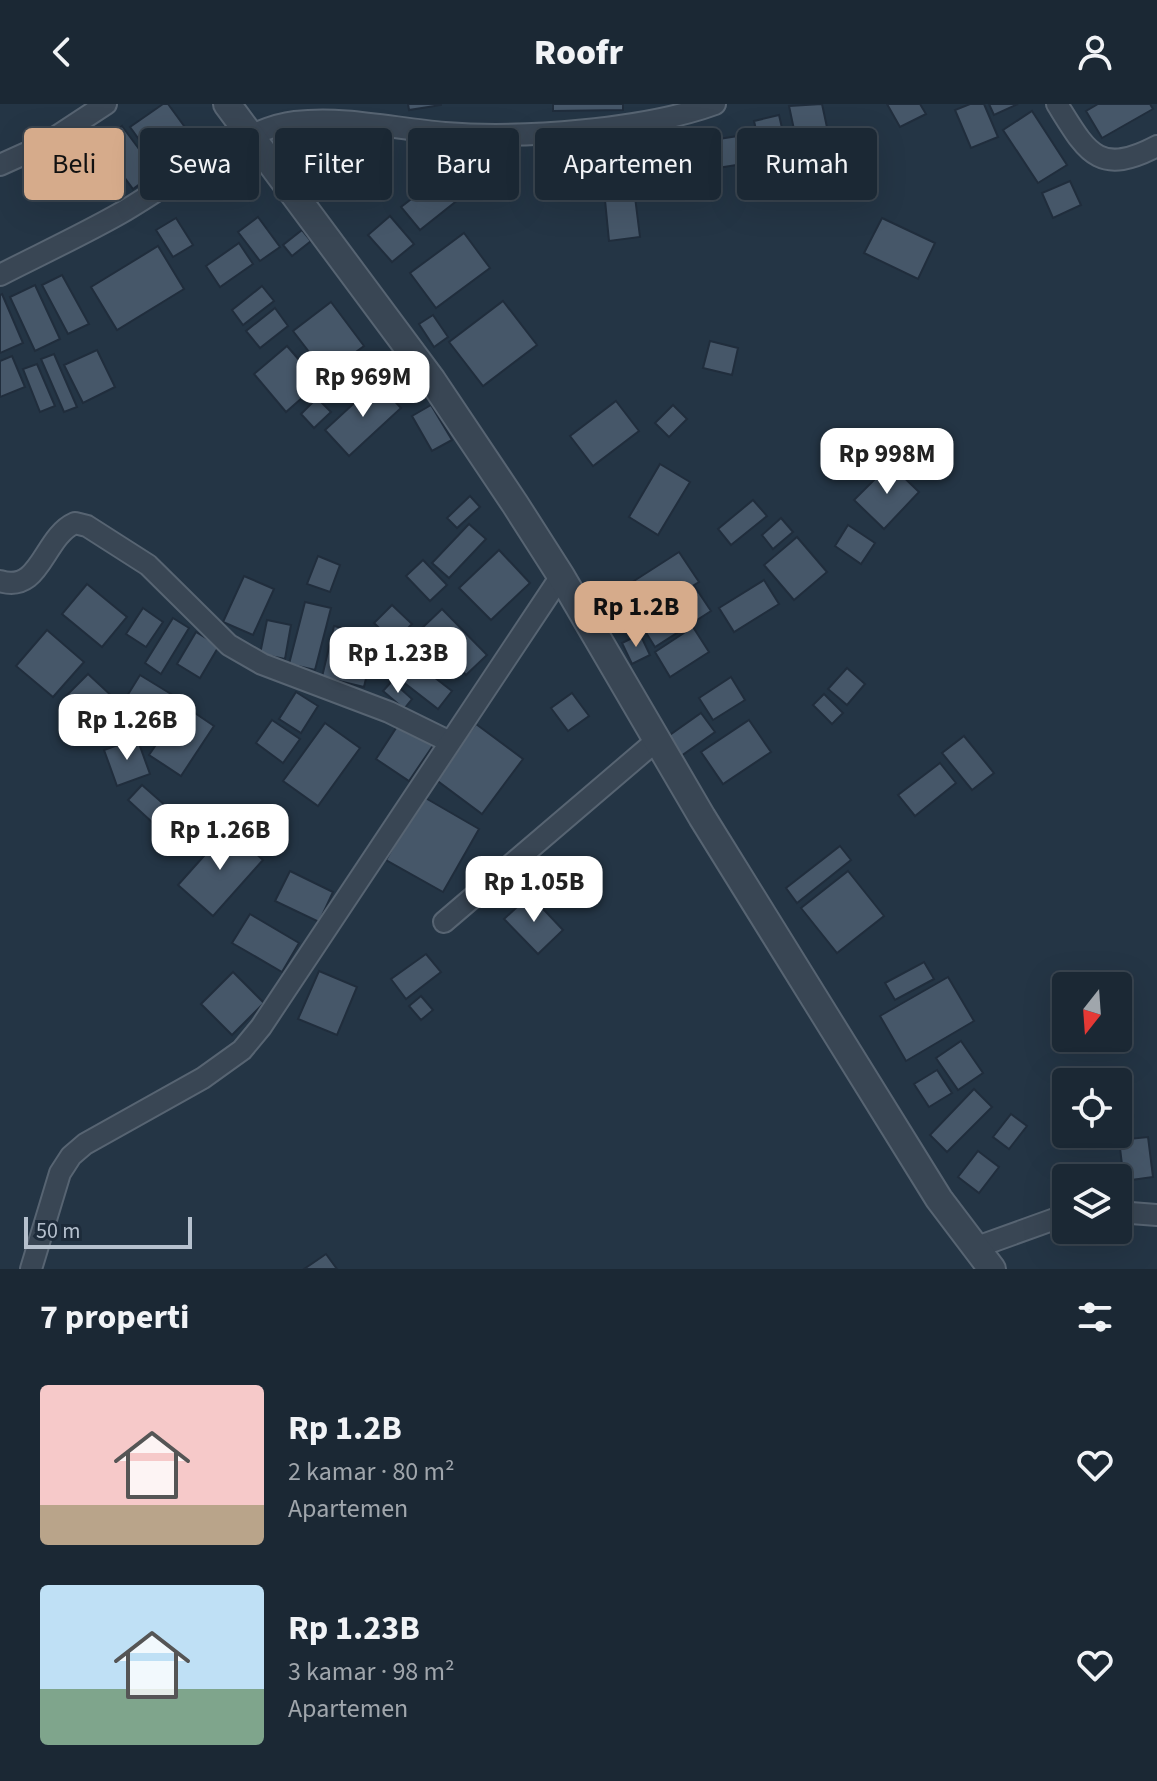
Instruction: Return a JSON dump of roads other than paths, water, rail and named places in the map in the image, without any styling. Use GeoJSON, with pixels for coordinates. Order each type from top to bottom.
{"type":"FeatureCollection","features":[{"type":"Feature","properties":{"kind":"street"},"geometry":{"type":"LineString","coordinates":[[0,165],[42,146],[106,104]]}},
{"type":"Feature","properties":{"kind":"street"},"geometry":{"type":"LineString","coordinates":[[227,104],[246,128]]}},
{"type":"Feature","properties":{"kind":"street"},"geometry":{"type":"LineString","coordinates":[[259,131],[294,122],[340,120],[449,134],[523,134],[645,113],[678,117],[715,104]]}},
{"type":"Feature","properties":{"kind":"street"},"geometry":{"type":"LineString","coordinates":[[1057,104],[1080,142],[1103,158],[1131,160],[1157,146]]}},
{"type":"Feature","properties":{"kind":"street"},"geometry":{"type":"LineString","coordinates":[[259,145],[432,380],[561,576],[656,741],[939,1199],[992,1269]]}},
{"type":"Feature","properties":{"kind":"street"},"geometry":{"type":"LineString","coordinates":[[0,275],[143,200]]}},
{"type":"Feature","properties":{"kind":"street"},"geometry":{"type":"LineString","coordinates":[[0,581],[25,582],[57,533],[75,523],[87,526],[148,565],[229,645],[262,664],[389,712],[448,741]]}},
{"type":"Feature","properties":{"kind":"street"},"geometry":{"type":"LineString","coordinates":[[31,1269],[65,1163],[85,1144],[203,1078],[242,1050],[270,1014],[448,741],[561,576]]}},
{"type":"Feature","properties":{"kind":"street"},"geometry":{"type":"LineString","coordinates":[[444,922],[656,741]]}},
{"type":"Feature","properties":{"kind":"street"},"geometry":{"type":"LineString","coordinates":[[1132,1213],[1157,1215]]}},
{"type":"Feature","properties":{"kind":"street"},"geometry":{"type":"LineString","coordinates":[[977,1247],[1052,1220]]}}]}
